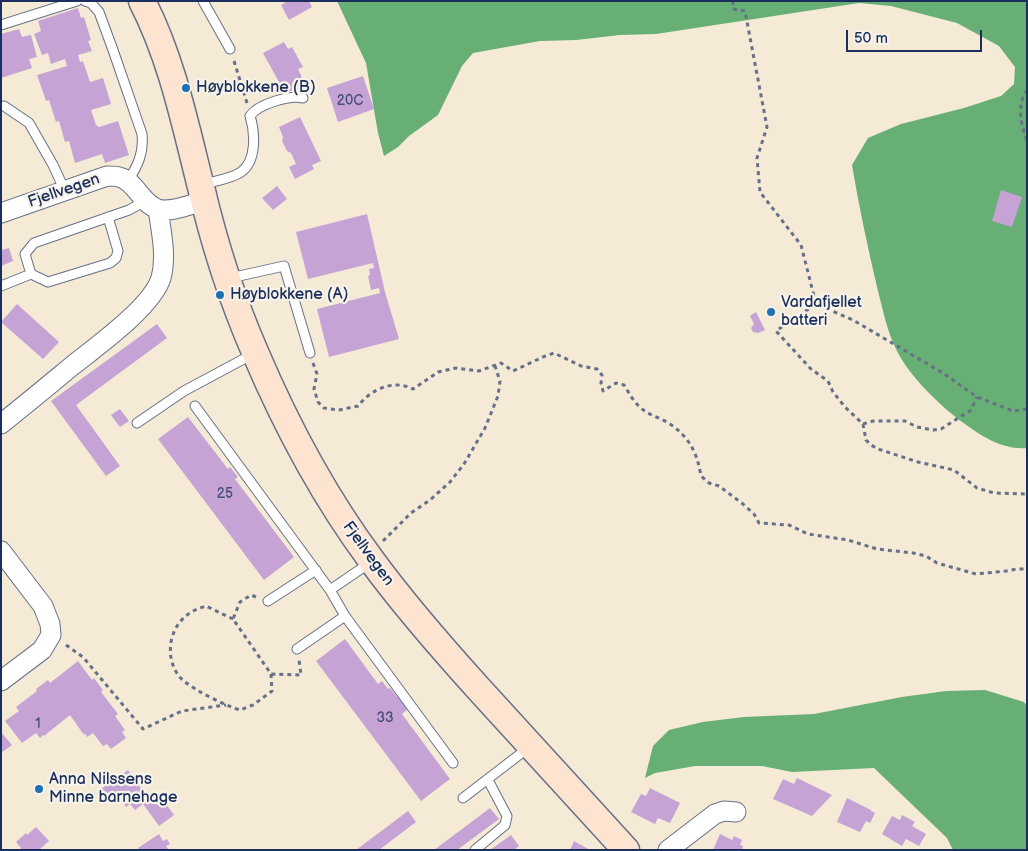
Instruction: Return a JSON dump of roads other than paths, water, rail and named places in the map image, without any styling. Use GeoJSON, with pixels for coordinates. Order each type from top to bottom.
{"type":"FeatureCollection","features":[{"type":"Feature","properties":{"kind":"main road","name":"Fjellvegen"},"geometry":{"type":"LineString","coordinates":[[142,1],[165,57],[227,279],[255,352],[284,413],[323,487],[369,558],[434,639],[626,850]]}},
{"type":"Feature","properties":{"kind":"street","name":"Fjellvegen"},"geometry":{"type":"LineString","coordinates":[[1,213],[107,176],[119,176],[128,181]]}},
{"type":"Feature","properties":{"kind":"street"},"geometry":{"type":"LineString","coordinates":[[1,424],[107,338],[151,296],[161,278],[163,244],[151,205],[128,181]]}},
{"type":"Feature","properties":{"kind":"street"},"geometry":{"type":"LineString","coordinates":[[151,205],[171,209],[202,193]]}},
{"type":"Feature","properties":{"kind":"street"},"geometry":{"type":"LineString","coordinates":[[1,551],[43,606],[50,624],[51,635],[42,650],[1,681]]}},
{"type":"Feature","properties":{"kind":"street"},"geometry":{"type":"LineString","coordinates":[[668,850],[715,814],[724,811],[736,812]]}},
{"type":"Feature","properties":{"kind":"lane"},"geometry":{"type":"LineString","coordinates":[[1,25],[77,1]]}},
{"type":"Feature","properties":{"kind":"lane"},"geometry":{"type":"LineString","coordinates":[[85,1],[91,3],[99,12],[142,134],[143,144],[139,162],[128,181]]}},
{"type":"Feature","properties":{"kind":"lane"},"geometry":{"type":"LineString","coordinates":[[204,1],[230,49]]}},
{"type":"Feature","properties":{"kind":"lane"},"geometry":{"type":"LineString","coordinates":[[202,193],[242,172],[252,156],[254,129],[250,116],[254,110],[261,106],[290,98],[303,98]]}},
{"type":"Feature","properties":{"kind":"lane"},"geometry":{"type":"LineString","coordinates":[[4,106],[29,123],[65,191]]}},
{"type":"Feature","properties":{"kind":"lane"},"geometry":{"type":"LineString","coordinates":[[31,274],[25,254],[34,243],[108,216],[151,205]]}},
{"type":"Feature","properties":{"kind":"lane"},"geometry":{"type":"LineString","coordinates":[[1,286],[31,274],[48,282],[110,263],[116,258],[118,251],[108,216]]}},
{"type":"Feature","properties":{"kind":"lane"},"geometry":{"type":"LineString","coordinates":[[227,279],[284,266],[310,353]]}},
{"type":"Feature","properties":{"kind":"lane"},"geometry":{"type":"LineString","coordinates":[[137,422],[184,391],[255,352]]}},
{"type":"Feature","properties":{"kind":"lane"},"geometry":{"type":"LineString","coordinates":[[195,406],[316,570],[345,616],[453,762]]}},
{"type":"Feature","properties":{"kind":"lane"},"geometry":{"type":"LineString","coordinates":[[330,590],[369,558]]}},
{"type":"Feature","properties":{"kind":"lane"},"geometry":{"type":"LineString","coordinates":[[268,601],[316,570]]}},
{"type":"Feature","properties":{"kind":"lane"},"geometry":{"type":"LineString","coordinates":[[297,649],[345,616]]}},
{"type":"Feature","properties":{"kind":"lane"},"geometry":{"type":"LineString","coordinates":[[463,798],[530,746]]}},
{"type":"Feature","properties":{"kind":"lane"},"geometry":{"type":"LineString","coordinates":[[475,850],[505,826],[507,816],[488,780]]}},
{"type":"Feature","properties":{"kind":"place","name":"Høyblokkene (B)"},"geometry":{"type":"Point","coordinates":[186,88]}},
{"type":"Feature","properties":{"kind":"place","name":"Høyblokkene (A)"},"geometry":{"type":"Point","coordinates":[220,295]}},
{"type":"Feature","properties":{"kind":"place","name":"Vardafjellet batteri"},"geometry":{"type":"Point","coordinates":[771,312]}},
{"type":"Feature","properties":{"kind":"place","name":"Anna Nilssens Minne barnehage"},"geometry":{"type":"Point","coordinates":[39,789]}}]}
